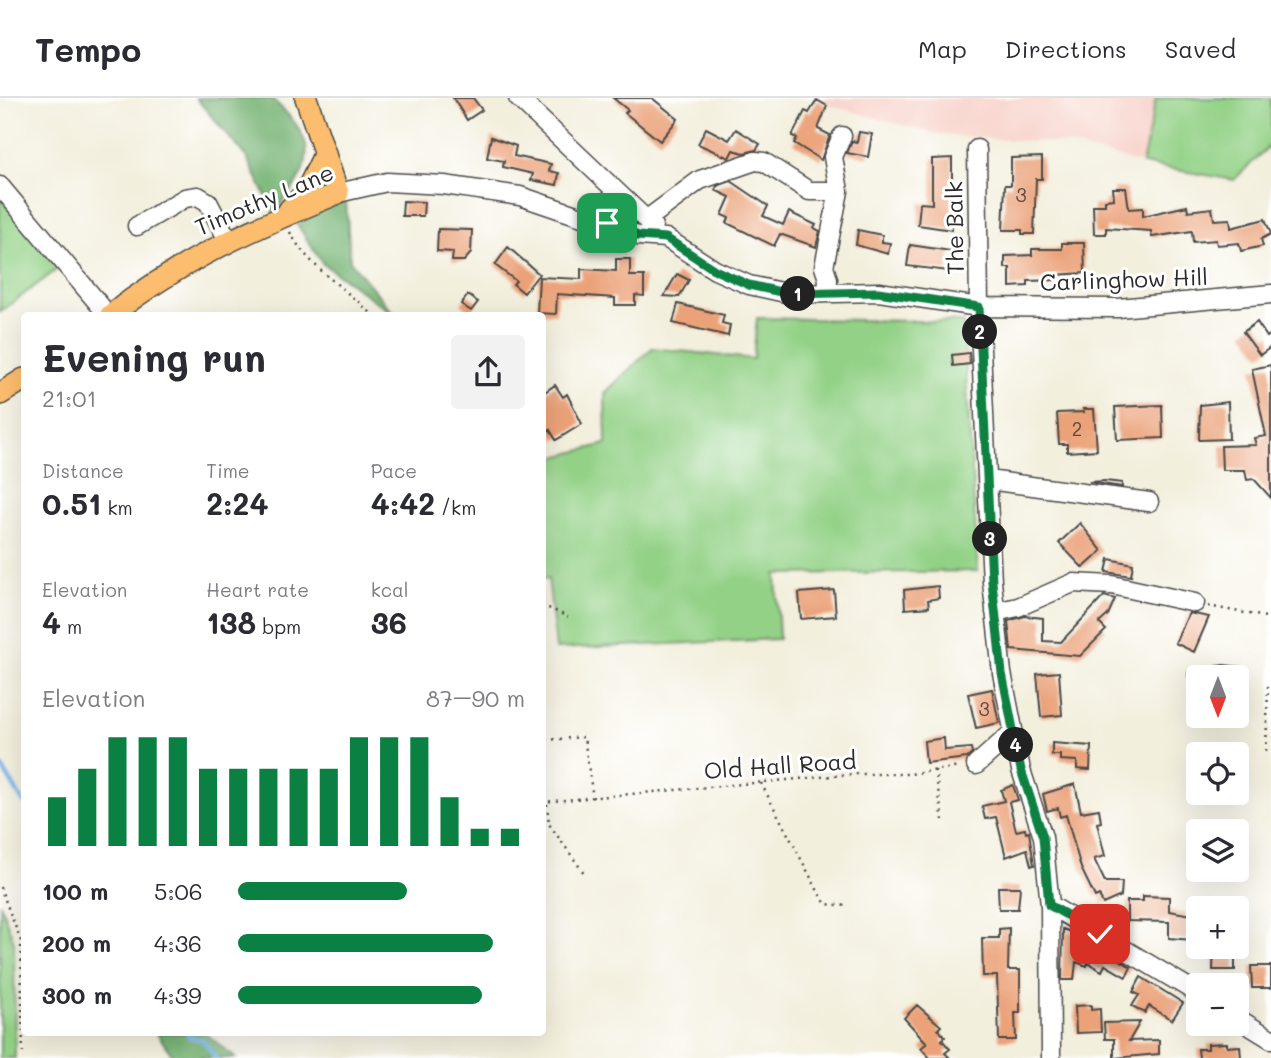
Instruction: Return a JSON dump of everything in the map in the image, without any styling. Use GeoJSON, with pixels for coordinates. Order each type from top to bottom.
{"type":"FeatureCollection","features":[{"type":"Feature","properties":{"kind":"main road"},"geometry":{"type":"LineString","coordinates":[[306,98],[338,193]]}},
{"type":"Feature","properties":{"kind":"main road"},"geometry":{"type":"LineString","coordinates":[[282,216],[306,192],[325,153]]}},
{"type":"Feature","properties":{"kind":"main road","name":"Timothy Lane"},"geometry":{"type":"LineString","coordinates":[[113,312],[180,266],[228,240],[338,193]]}},
{"type":"Feature","properties":{"kind":"main road"},"geometry":{"type":"LineString","coordinates":[[0,394],[21,381]]}},
{"type":"Feature","properties":{"kind":"street"},"geometry":{"type":"LineString","coordinates":[[518,98],[666,238]]}},
{"type":"Feature","properties":{"kind":"street"},"geometry":{"type":"LineString","coordinates":[[827,293],[828,279],[824,267],[839,191],[833,157],[842,136]]}},
{"type":"Feature","properties":{"kind":"street","name":"The Balk"},"geometry":{"type":"LineString","coordinates":[[977,149],[979,307],[995,612],[1002,673],[1021,770],[1043,837],[1049,905],[1051,1058]]}},
{"type":"Feature","properties":{"kind":"street"},"geometry":{"type":"LineString","coordinates":[[646,220],[700,180],[755,161],[764,162],[809,191],[839,191]]}},
{"type":"Feature","properties":{"kind":"street","name":"Timothy Lane"},"geometry":{"type":"LineString","coordinates":[[338,193],[387,183],[444,185],[520,196],[638,236],[666,238],[715,270],[749,285],[790,294],[878,292],[979,307]]}},
{"type":"Feature","properties":{"kind":"street"},"geometry":{"type":"LineString","coordinates":[[0,187],[106,312]]}},
{"type":"Feature","properties":{"kind":"street"},"geometry":{"type":"LineString","coordinates":[[137,226],[185,198],[198,196],[208,202],[228,240]]}},
{"type":"Feature","properties":{"kind":"street","name":"Carlinghow Hill"},"geometry":{"type":"LineString","coordinates":[[979,307],[1118,308],[1271,294]]}},
{"type":"Feature","properties":{"kind":"street"},"geometry":{"type":"LineString","coordinates":[[988,480],[1149,502]]}},
{"type":"Feature","properties":{"kind":"street"},"geometry":{"type":"LineString","coordinates":[[995,612],[1018,607],[1073,583],[1112,585],[1195,603]]}},
{"type":"Feature","properties":{"kind":"street"},"geometry":{"type":"LineString","coordinates":[[976,765],[1013,732]]}},
{"type":"Feature","properties":{"kind":"street"},"geometry":{"type":"LineString","coordinates":[[1049,905],[1186,986]]}},
{"type":"Feature","properties":{"kind":"street"},"geometry":{"type":"LineString","coordinates":[[1249,1025],[1271,1039]]}},
{"type":"Feature","properties":{"kind":"path"},"geometry":{"type":"LineString","coordinates":[[282,216],[297,246],[370,312]]}},
{"type":"Feature","properties":{"kind":"path"},"geometry":{"type":"LineString","coordinates":[[1195,603],[1271,618]]}},
{"type":"Feature","properties":{"kind":"path"},"geometry":{"type":"LineString","coordinates":[[546,607],[568,617]]}},
{"type":"Feature","properties":{"kind":"path"},"geometry":{"type":"LineString","coordinates":[[1266,751],[1268,687],[1271,684]]}},
{"type":"Feature","properties":{"kind":"path"},"geometry":{"type":"LineString","coordinates":[[546,740],[584,737],[593,798]]}},
{"type":"Feature","properties":{"kind":"path","name":"Old Hall Road"},"geometry":{"type":"LineString","coordinates":[[546,803],[648,790],[854,774],[910,774],[976,765]]}},
{"type":"Feature","properties":{"kind":"path"},"geometry":{"type":"LineString","coordinates":[[935,770],[943,820]]}},
{"type":"Feature","properties":{"kind":"path"},"geometry":{"type":"LineString","coordinates":[[761,783],[826,904],[848,906]]}},
{"type":"Feature","properties":{"kind":"path"},"geometry":{"type":"LineString","coordinates":[[546,808],[549,824],[584,873]]}},
{"type":"Feature","properties":{"kind":"path"},"geometry":{"type":"LineString","coordinates":[[0,887],[21,941]]}},
{"type":"Feature","properties":{"kind":"path"},"geometry":{"type":"LineString","coordinates":[[23,1036],[23,1058]]}},
{"type":"Feature","properties":{"kind":"shaded area"},"geometry":{"type":"Polygon","coordinates":[[[819,98],[1156,98],[1142,164],[1066,144],[940,135],[831,106],[819,98]]]}},
{"type":"Feature","properties":{"kind":"green space"},"geometry":{"type":"Polygon","coordinates":[[[196,98],[271,98],[298,128],[305,141],[307,153],[304,166],[298,180],[274,212],[247,158],[196,98]]]}},
{"type":"Feature","properties":{"kind":"green space"},"geometry":{"type":"Polygon","coordinates":[[[1156,98],[1271,98],[1271,144],[1234,180],[1142,164],[1156,98]]]}},
{"type":"Feature","properties":{"kind":"green space"},"geometry":{"type":"Polygon","coordinates":[[[0,197],[59,268],[0,312],[0,197]]]}},
{"type":"Feature","properties":{"kind":"green space"},"geometry":{"type":"Polygon","coordinates":[[[346,199],[350,261],[392,312],[322,263],[295,221],[346,199]]]}},
{"type":"Feature","properties":{"kind":"green space"},"geometry":{"type":"Polygon","coordinates":[[[757,318],[963,322],[978,571],[776,574],[779,639],[556,649],[546,578],[546,459],[606,444],[605,393],[652,348],[753,359],[757,318]]]}},
{"type":"Feature","properties":{"kind":"green space"},"geometry":{"type":"Polygon","coordinates":[[[0,903],[14,942],[15,1058],[0,1058],[0,903]]]}},
{"type":"Feature","properties":{"kind":"green space"},"geometry":{"type":"Polygon","coordinates":[[[159,1036],[209,1036],[236,1058],[174,1058],[159,1036]]]}},
{"type":"Feature","properties":{"kind":"building"},"geometry":{"type":"Polygon","coordinates":[[[453,98],[473,98],[482,110],[467,120],[453,98]]]}},
{"type":"Feature","properties":{"kind":"building"},"geometry":{"type":"Polygon","coordinates":[[[613,98],[652,98],[678,119],[660,141],[625,113],[628,110],[613,98]]]}},
{"type":"Feature","properties":{"kind":"building"},"geometry":{"type":"Polygon","coordinates":[[[817,100],[827,106],[818,129],[830,135],[821,160],[794,143],[797,138],[792,136],[805,111],[809,113],[817,100]]]}},
{"type":"Feature","properties":{"kind":"building"},"geometry":{"type":"Polygon","coordinates":[[[706,128],[729,140],[736,129],[760,144],[756,150],[744,153],[733,150],[729,158],[698,144],[706,128]]]}},
{"type":"Feature","properties":{"kind":"building"},"geometry":{"type":"Polygon","coordinates":[[[859,132],[872,134],[868,157],[847,153],[852,141],[857,142],[859,132]]]}},
{"type":"Feature","properties":{"kind":"building"},"geometry":{"type":"Polygon","coordinates":[[[491,137],[516,146],[514,156],[551,164],[549,171],[559,173],[557,185],[531,180],[533,174],[503,167],[504,161],[487,158],[491,137]]]}},
{"type":"Feature","properties":{"kind":"building"},"geometry":{"type":"Polygon","coordinates":[[[1042,157],[1042,179],[1036,179],[1034,234],[1022,234],[1022,230],[1003,230],[1005,185],[1011,185],[1011,158],[1042,157]]]}},
{"type":"Feature","properties":{"kind":"building"},"geometry":{"type":"Polygon","coordinates":[[[952,158],[952,230],[918,225],[920,203],[932,204],[932,159],[952,158]]]}},
{"type":"Feature","properties":{"kind":"building"},"geometry":{"type":"Polygon","coordinates":[[[731,181],[768,206],[763,216],[783,225],[789,212],[816,225],[814,228],[820,231],[816,247],[780,234],[774,246],[727,223],[729,218],[722,215],[730,197],[715,190],[717,186],[731,181]]]}},
{"type":"Feature","properties":{"kind":"building"},"geometry":{"type":"Polygon","coordinates":[[[1113,188],[1126,188],[1129,209],[1143,208],[1143,216],[1187,206],[1188,211],[1212,208],[1214,220],[1230,219],[1231,228],[1265,219],[1271,234],[1261,239],[1263,246],[1241,251],[1239,243],[1217,245],[1216,240],[1193,242],[1192,231],[1152,237],[1151,231],[1106,228],[1106,234],[1094,234],[1093,205],[1105,205],[1105,200],[1114,199],[1113,188]]]}},
{"type":"Feature","properties":{"kind":"building"},"geometry":{"type":"Polygon","coordinates":[[[403,201],[424,202],[423,216],[402,216],[403,201]]]}},
{"type":"Feature","properties":{"kind":"building"},"geometry":{"type":"Polygon","coordinates":[[[438,229],[472,230],[471,253],[464,261],[452,261],[453,252],[437,251],[438,229]]]}},
{"type":"Feature","properties":{"kind":"building"},"geometry":{"type":"Polygon","coordinates":[[[858,230],[882,235],[882,242],[890,243],[888,254],[856,245],[858,230]]]}},
{"type":"Feature","properties":{"kind":"building"},"geometry":{"type":"Polygon","coordinates":[[[1062,243],[1084,243],[1085,273],[1055,275],[1056,280],[1028,281],[1028,286],[1010,287],[1010,268],[1005,268],[1005,256],[1032,255],[1032,249],[1062,249],[1062,243]]]}},
{"type":"Feature","properties":{"kind":"building"},"geometry":{"type":"Polygon","coordinates":[[[910,245],[951,251],[948,271],[907,266],[910,245]]]}},
{"type":"Feature","properties":{"kind":"building"},"geometry":{"type":"Polygon","coordinates":[[[508,247],[539,274],[524,293],[513,284],[516,281],[495,265],[508,247]]]}},
{"type":"Feature","properties":{"kind":"building"},"geometry":{"type":"Polygon","coordinates":[[[616,259],[630,259],[630,276],[644,276],[644,296],[635,295],[635,305],[615,305],[615,298],[557,294],[556,314],[537,312],[539,277],[581,279],[581,269],[616,271],[616,259]]]}},
{"type":"Feature","properties":{"kind":"building"},"geometry":{"type":"Polygon","coordinates":[[[677,274],[689,280],[679,297],[664,296],[677,274]]]}},
{"type":"Feature","properties":{"kind":"building"},"geometry":{"type":"Polygon","coordinates":[[[468,295],[478,302],[471,311],[461,304],[468,295]]]}},
{"type":"Feature","properties":{"kind":"building"},"geometry":{"type":"Polygon","coordinates":[[[678,304],[724,315],[722,323],[730,325],[728,336],[673,323],[678,304]]]}},
{"type":"Feature","properties":{"kind":"building"},"geometry":{"type":"Polygon","coordinates":[[[1257,322],[1267,337],[1271,334],[1271,347],[1260,355],[1243,332],[1257,322]]]}},
{"type":"Feature","properties":{"kind":"building"},"geometry":{"type":"Polygon","coordinates":[[[969,353],[970,364],[953,366],[952,355],[969,353]]]}},
{"type":"Feature","properties":{"kind":"building"},"geometry":{"type":"Polygon","coordinates":[[[1271,365],[1271,498],[1254,479],[1247,480],[1245,470],[1222,470],[1221,446],[1256,445],[1254,438],[1266,436],[1252,369],[1271,365]]]}},
{"type":"Feature","properties":{"kind":"building"},"geometry":{"type":"Polygon","coordinates":[[[555,385],[563,397],[567,394],[582,424],[556,440],[550,430],[546,432],[546,391],[555,385]]]}},
{"type":"Feature","properties":{"kind":"building"},"geometry":{"type":"Polygon","coordinates":[[[1228,402],[1229,439],[1199,440],[1200,405],[1228,402]]]}},
{"type":"Feature","properties":{"kind":"building"},"geometry":{"type":"Polygon","coordinates":[[[1162,405],[1163,438],[1117,440],[1115,407],[1162,405]]]}},
{"type":"Feature","properties":{"kind":"building"},"geometry":{"type":"Polygon","coordinates":[[[1083,409],[1094,409],[1097,450],[1067,452],[1067,444],[1059,444],[1057,413],[1084,412],[1083,409]]]}},
{"type":"Feature","properties":{"kind":"building"},"geometry":{"type":"Polygon","coordinates":[[[1089,482],[1122,483],[1122,487],[1089,482]]]}},
{"type":"Feature","properties":{"kind":"building"},"geometry":{"type":"Polygon","coordinates":[[[1080,523],[1102,551],[1083,568],[1059,543],[1080,523]]]}},
{"type":"Feature","properties":{"kind":"building"},"geometry":{"type":"Polygon","coordinates":[[[1109,559],[1133,564],[1131,576],[1106,572],[1109,559]]]}},
{"type":"Feature","properties":{"kind":"building"},"geometry":{"type":"Polygon","coordinates":[[[938,586],[939,598],[928,600],[929,607],[905,609],[904,590],[938,586]]]}},
{"type":"Feature","properties":{"kind":"building"},"geometry":{"type":"Polygon","coordinates":[[[834,590],[836,616],[801,619],[799,593],[834,590]]]}},
{"type":"Feature","properties":{"kind":"building"},"geometry":{"type":"Polygon","coordinates":[[[1104,596],[1115,599],[1108,615],[1099,623],[1106,630],[1080,656],[1011,650],[1008,621],[1025,616],[1043,618],[1043,641],[1061,642],[1104,596]]]}},
{"type":"Feature","properties":{"kind":"building"},"geometry":{"type":"Polygon","coordinates":[[[1189,613],[1209,617],[1194,652],[1175,643],[1189,613]]]}},
{"type":"Feature","properties":{"kind":"building"},"geometry":{"type":"Polygon","coordinates":[[[1059,672],[1062,715],[1041,717],[1037,674],[1059,672]]]}},
{"type":"Feature","properties":{"kind":"building"},"geometry":{"type":"Polygon","coordinates":[[[992,689],[999,723],[976,728],[968,694],[992,689]]]}},
{"type":"Feature","properties":{"kind":"building"},"geometry":{"type":"Polygon","coordinates":[[[944,738],[945,750],[971,748],[972,754],[967,758],[926,763],[924,741],[944,738]]]}},
{"type":"Feature","properties":{"kind":"building"},"geometry":{"type":"Polygon","coordinates":[[[1052,743],[1091,746],[1090,770],[1077,769],[1077,761],[1060,760],[1060,755],[1052,755],[1052,743]]]}},
{"type":"Feature","properties":{"kind":"building"},"geometry":{"type":"Polygon","coordinates":[[[1075,784],[1081,812],[1099,809],[1101,822],[1097,823],[1105,856],[1094,859],[1105,882],[1122,882],[1121,896],[1103,904],[1099,895],[1095,897],[1081,868],[1066,815],[1060,817],[1058,808],[1047,811],[1043,794],[1075,784]]]}},
{"type":"Feature","properties":{"kind":"building"},"geometry":{"type":"Polygon","coordinates":[[[1013,785],[1018,800],[1009,802],[1016,831],[1025,829],[1026,833],[1029,832],[1034,865],[1031,866],[1027,849],[1006,857],[996,817],[985,819],[982,806],[1004,801],[1001,790],[1013,785]]]}},
{"type":"Feature","properties":{"kind":"building"},"geometry":{"type":"Polygon","coordinates":[[[998,887],[1020,887],[1018,909],[999,909],[998,887]]]}},
{"type":"Feature","properties":{"kind":"building"},"geometry":{"type":"Polygon","coordinates":[[[1143,896],[1169,897],[1169,911],[1186,914],[1186,939],[1169,938],[1169,922],[1127,921],[1127,901],[1143,901],[1143,896]]]}},
{"type":"Feature","properties":{"kind":"building"},"geometry":{"type":"Polygon","coordinates":[[[1009,928],[1008,970],[1020,970],[1020,1013],[1015,1013],[1016,1040],[999,1040],[997,976],[983,976],[982,938],[999,938],[999,929],[1009,928]]]}},
{"type":"Feature","properties":{"kind":"building"},"geometry":{"type":"Polygon","coordinates":[[[1063,929],[1076,934],[1076,947],[1095,954],[1099,947],[1131,967],[1126,977],[1105,965],[1102,971],[1088,963],[1087,966],[1076,962],[1074,980],[1062,980],[1063,929]]]}},
{"type":"Feature","properties":{"kind":"building"},"geometry":{"type":"Polygon","coordinates":[[[1213,959],[1235,959],[1235,970],[1213,970],[1213,959]]]}},
{"type":"Feature","properties":{"kind":"building"},"geometry":{"type":"Polygon","coordinates":[[[1251,966],[1271,966],[1271,988],[1252,988],[1251,966]]]}},
{"type":"Feature","properties":{"kind":"building"},"geometry":{"type":"Polygon","coordinates":[[[1141,977],[1183,1003],[1172,1020],[1149,1006],[1145,1013],[1132,1006],[1139,995],[1133,992],[1141,977]]]}},
{"type":"Feature","properties":{"kind":"building"},"geometry":{"type":"Polygon","coordinates":[[[917,1005],[941,1026],[938,1029],[945,1037],[942,1040],[950,1049],[945,1053],[950,1058],[930,1058],[921,1048],[927,1043],[904,1018],[917,1005]]]}},
{"type":"Feature","properties":{"kind":"building"},"geometry":{"type":"Polygon","coordinates":[[[1091,1005],[1091,1010],[1100,1009],[1101,1032],[1076,1033],[1075,1006],[1091,1005]]]}},
{"type":"Feature","properties":{"kind":"building"},"geometry":{"type":"Polygon","coordinates":[[[1140,1022],[1129,1041],[1159,1040],[1159,1054],[1114,1058],[1114,1039],[1105,1039],[1104,1023],[1140,1022]]]}},
{"type":"Feature","properties":{"kind":"building"},"geometry":{"type":"Polygon","coordinates":[[[1227,1043],[1227,1047],[1240,1046],[1241,1058],[1199,1058],[1198,1049],[1208,1049],[1208,1044],[1227,1043]]]}},
{"type":"Feature","properties":{"kind":"waterway"},"geometry":{"type":"LineString","coordinates":[[0,764],[21,798]]}},
{"type":"Feature","properties":{"kind":"waterway"},"geometry":{"type":"LineString","coordinates":[[189,1036],[203,1040],[216,1058]]}},
{"type":"Feature","properties":{"kind":"route"},"geometry":{"type":"LineString","coordinates":[[607,223],[638,236],[666,238],[715,270],[749,285],[790,294],[878,292],[933,298],[979,307],[992,582],[1002,673],[1021,770],[1043,837],[1049,905],[1100,934]]}}]}
